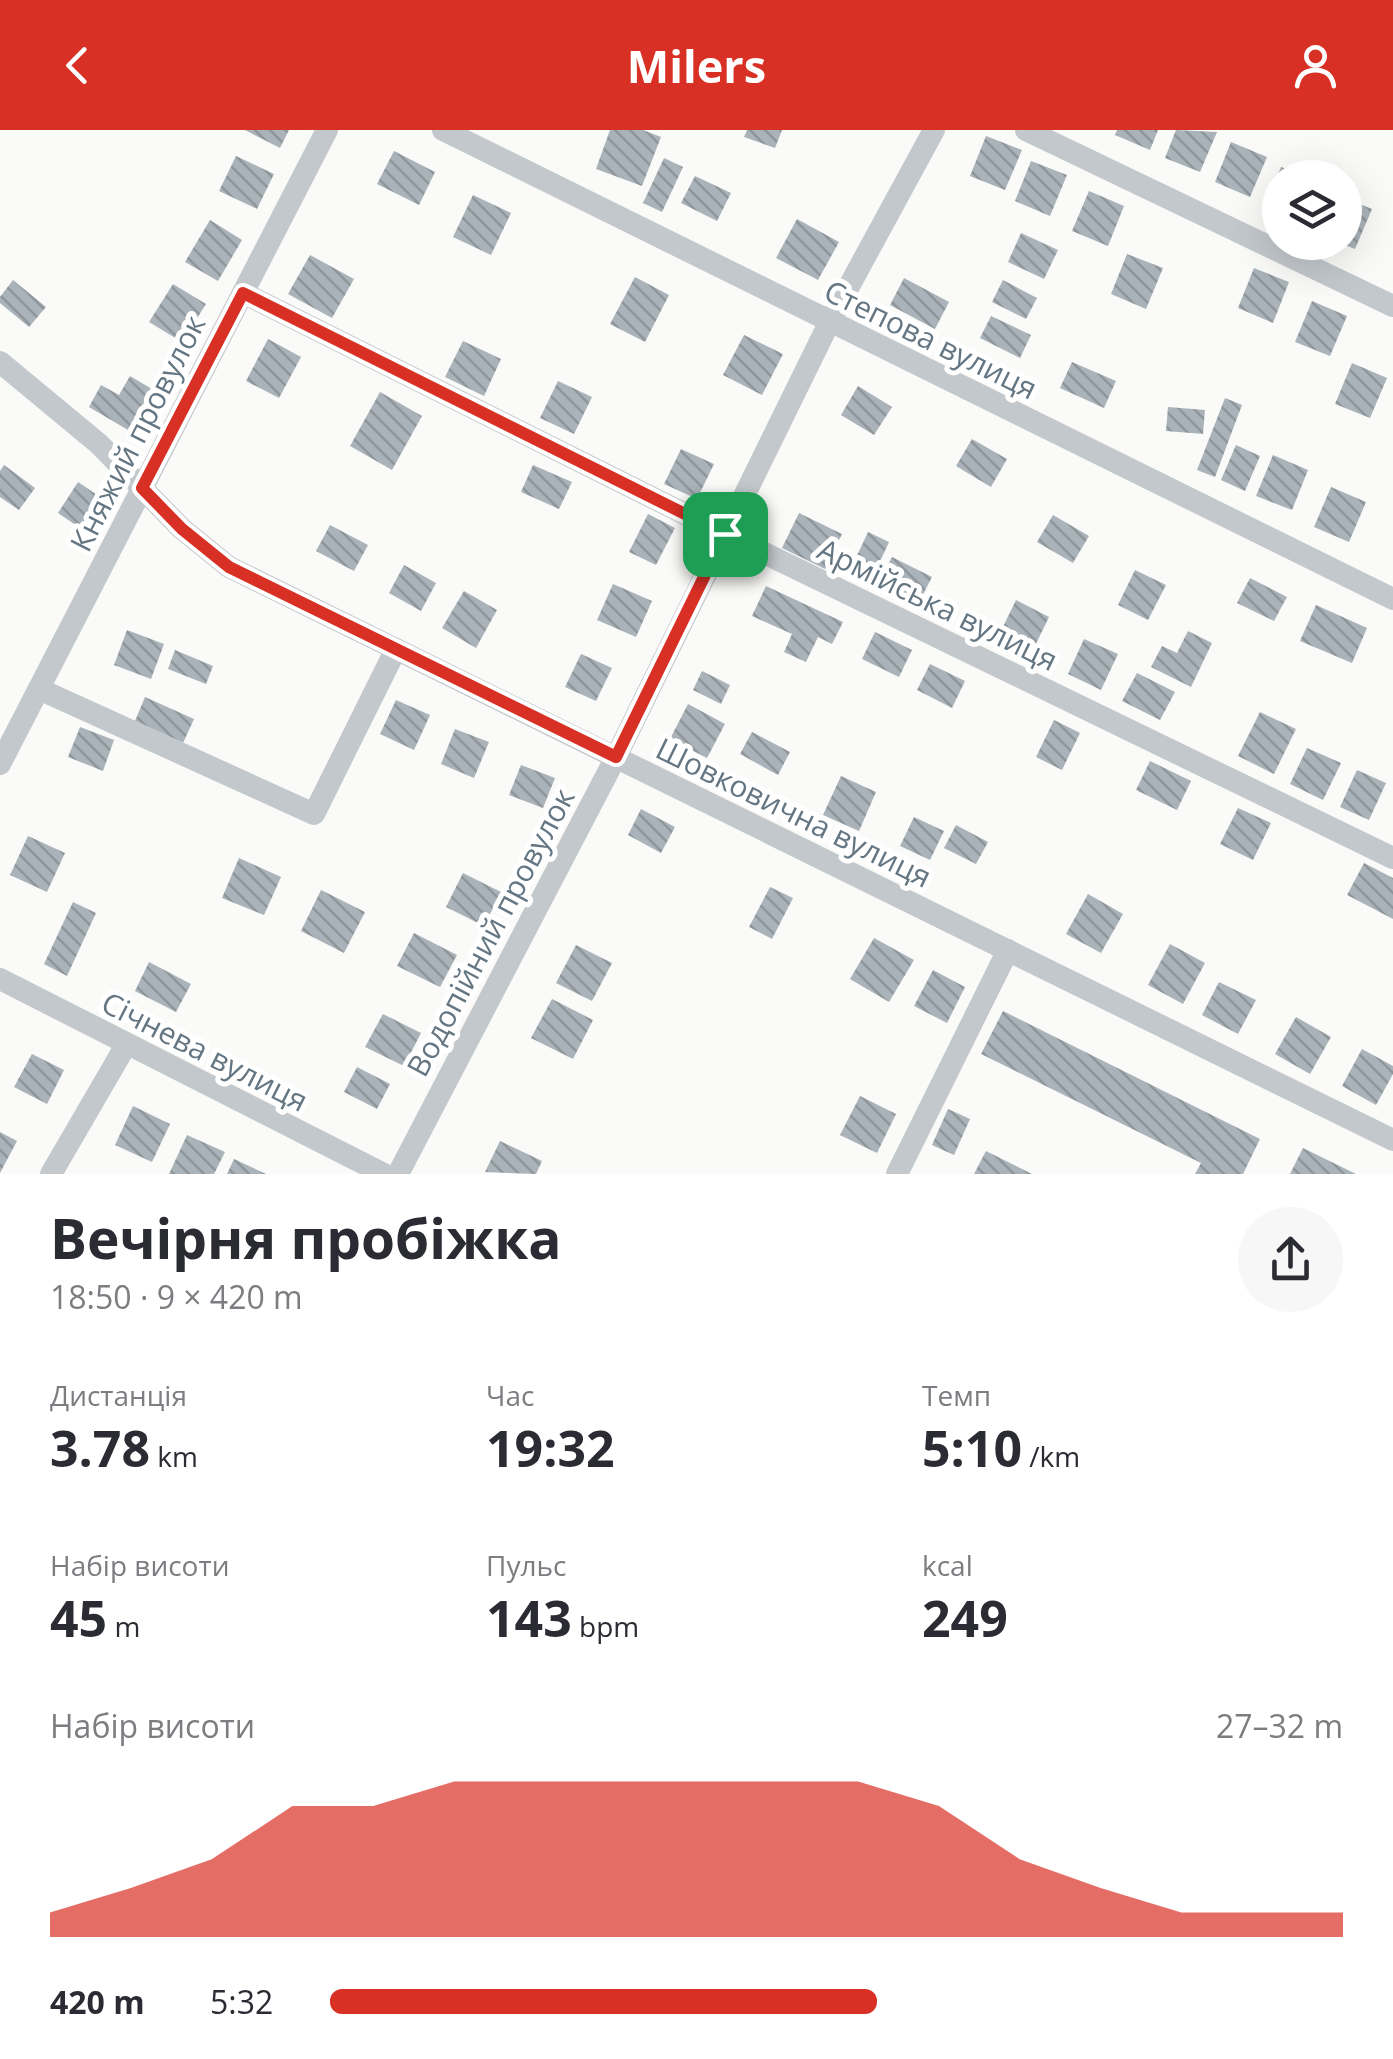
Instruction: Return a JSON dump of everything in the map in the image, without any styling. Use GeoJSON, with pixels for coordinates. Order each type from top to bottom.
{"type":"FeatureCollection","features":[{"type":"Feature","properties":{"kind":"street","name":"Княжий провулок"},"geometry":{"type":"LineString","coordinates":[[0,764],[6,737],[39,689],[327,130]]}},
{"type":"Feature","properties":{"kind":"street","name":"Степова вулиця"},"geometry":{"type":"LineString","coordinates":[[443,130],[1393,600]]}},
{"type":"Feature","properties":{"kind":"street","name":"Водопійний провулок"},"geometry":{"type":"LineString","coordinates":[[398,1174],[616,757],[829,323],[934,130]]}},
{"type":"Feature","properties":{"kind":"street"},"geometry":{"type":"LineString","coordinates":[[1026,130],[1393,306]]}},
{"type":"Feature","properties":{"kind":"street","name":"Армійська вулиця"},"geometry":{"type":"LineString","coordinates":[[243,293],[725,534],[1393,858]]}},
{"type":"Feature","properties":{"kind":"street","name":"Шовковична вулиця"},"geometry":{"type":"LineString","coordinates":[[0,362],[99,444],[182,529],[229,567],[1393,1140]]}},
{"type":"Feature","properties":{"kind":"street"},"geometry":{"type":"LineString","coordinates":[[39,689],[314,814],[396,649]]}},
{"type":"Feature","properties":{"kind":"street"},"geometry":{"type":"LineString","coordinates":[[898,1174],[1008,950]]}},
{"type":"Feature","properties":{"kind":"street","name":"Січнева вулиця"},"geometry":{"type":"LineString","coordinates":[[0,979],[384,1174]]}},
{"type":"Feature","properties":{"kind":"street"},"geometry":{"type":"LineString","coordinates":[[51,1174],[126,1044]]}},
{"type":"Feature","properties":{"kind":"building"},"geometry":{"type":"Polygon","coordinates":[[[245,130],[289,130],[280,148],[245,130]]]}},
{"type":"Feature","properties":{"kind":"building"},"geometry":{"type":"Polygon","coordinates":[[[610,130],[643,130],[661,137],[642,186],[596,169],[610,130]]]}},
{"type":"Feature","properties":{"kind":"building"},"geometry":{"type":"Polygon","coordinates":[[[747,130],[782,130],[775,148],[744,137],[747,130]]]}},
{"type":"Feature","properties":{"kind":"building"},"geometry":{"type":"Polygon","coordinates":[[[1117,130],[1158,130],[1150,150],[1115,135],[1117,130]]]}},
{"type":"Feature","properties":{"kind":"building"},"geometry":{"type":"Polygon","coordinates":[[[1176,130],[1217,132],[1200,172],[1165,158],[1176,130]]]}},
{"type":"Feature","properties":{"kind":"building"},"geometry":{"type":"Polygon","coordinates":[[[986,136],[1022,150],[1005,190],[970,176],[986,136]]]}},
{"type":"Feature","properties":{"kind":"building"},"geometry":{"type":"Polygon","coordinates":[[[1231,142],[1267,157],[1262,160],[1250,197],[1215,182],[1231,142]]]}},
{"type":"Feature","properties":{"kind":"building"},"geometry":{"type":"Polygon","coordinates":[[[394,151],[435,172],[419,205],[377,184],[394,151]]]}},
{"type":"Feature","properties":{"kind":"building"},"geometry":{"type":"Polygon","coordinates":[[[236,156],[274,174],[257,209],[219,191],[236,156]]]}},
{"type":"Feature","properties":{"kind":"building"},"geometry":{"type":"Polygon","coordinates":[[[664,158],[683,167],[662,212],[643,203],[664,158]]]}},
{"type":"Feature","properties":{"kind":"building"},"geometry":{"type":"Polygon","coordinates":[[[1031,161],[1067,175],[1050,216],[1015,201],[1031,161]]]}},
{"type":"Feature","properties":{"kind":"building"},"geometry":{"type":"Polygon","coordinates":[[[695,176],[731,193],[717,221],[681,203],[695,176]]]}},
{"type":"Feature","properties":{"kind":"building"},"geometry":{"type":"Polygon","coordinates":[[[1089,191],[1124,206],[1108,246],[1072,231],[1089,191]]]}},
{"type":"Feature","properties":{"kind":"building"},"geometry":{"type":"Polygon","coordinates":[[[473,195],[511,213],[491,255],[453,237],[473,195]]]}},
{"type":"Feature","properties":{"kind":"building"},"geometry":{"type":"Polygon","coordinates":[[[1362,205],[1372,209],[1362,233],[1362,205]]]}},
{"type":"Feature","properties":{"kind":"building"},"geometry":{"type":"Polygon","coordinates":[[[797,219],[839,242],[818,280],[776,258],[797,219]]]}},
{"type":"Feature","properties":{"kind":"building"},"geometry":{"type":"Polygon","coordinates":[[[210,220],[242,240],[218,281],[185,262],[210,220]]]}},
{"type":"Feature","properties":{"kind":"building"},"geometry":{"type":"Polygon","coordinates":[[[1021,233],[1058,250],[1044,279],[1008,262],[1021,233]]]}},
{"type":"Feature","properties":{"kind":"building"},"geometry":{"type":"Polygon","coordinates":[[[1127,254],[1163,268],[1146,309],[1111,294],[1127,254]]]}},
{"type":"Feature","properties":{"kind":"building"},"geometry":{"type":"Polygon","coordinates":[[[310,255],[354,279],[332,318],[288,294],[310,255]]]}},
{"type":"Feature","properties":{"kind":"building"},"geometry":{"type":"Polygon","coordinates":[[[1254,268],[1289,282],[1273,323],[1238,308],[1254,268]]]}},
{"type":"Feature","properties":{"kind":"building"},"geometry":{"type":"Polygon","coordinates":[[[635,277],[669,295],[645,342],[610,324],[635,277]]]}},
{"type":"Feature","properties":{"kind":"building"},"geometry":{"type":"Polygon","coordinates":[[[904,278],[949,302],[935,329],[890,305],[904,278]]]}},
{"type":"Feature","properties":{"kind":"building"},"geometry":{"type":"Polygon","coordinates":[[[13,280],[46,307],[29,327],[0,303],[13,280]]]}},
{"type":"Feature","properties":{"kind":"building"},"geometry":{"type":"Polygon","coordinates":[[[1003,280],[1037,298],[1026,319],[992,302],[1003,280]]]}},
{"type":"Feature","properties":{"kind":"building"},"geometry":{"type":"Polygon","coordinates":[[[173,284],[206,304],[182,342],[149,322],[173,284]]]}},
{"type":"Feature","properties":{"kind":"building"},"geometry":{"type":"Polygon","coordinates":[[[1312,301],[1347,316],[1330,356],[1295,342],[1312,301]]]}},
{"type":"Feature","properties":{"kind":"building"},"geometry":{"type":"Polygon","coordinates":[[[991,316],[1031,335],[1020,358],[980,338],[991,316]]]}},
{"type":"Feature","properties":{"kind":"building"},"geometry":{"type":"Polygon","coordinates":[[[744,335],[783,354],[762,395],[723,375],[744,335]]]}},
{"type":"Feature","properties":{"kind":"building"},"geometry":{"type":"Polygon","coordinates":[[[268,339],[301,357],[279,398],[246,381],[268,339]]]}},
{"type":"Feature","properties":{"kind":"building"},"geometry":{"type":"Polygon","coordinates":[[[463,341],[501,359],[484,396],[445,377],[463,341]]]}},
{"type":"Feature","properties":{"kind":"building"},"geometry":{"type":"Polygon","coordinates":[[[1072,362],[1116,381],[1104,408],[1060,388],[1072,362]]]}},
{"type":"Feature","properties":{"kind":"building"},"geometry":{"type":"Polygon","coordinates":[[[1352,363],[1387,378],[1370,418],[1335,404],[1352,363]]]}},
{"type":"Feature","properties":{"kind":"building"},"geometry":{"type":"Polygon","coordinates":[[[130,376],[152,389],[128,430],[89,407],[101,385],[119,395],[130,376]]]}},
{"type":"Feature","properties":{"kind":"building"},"geometry":{"type":"Polygon","coordinates":[[[558,381],[592,397],[574,434],[540,418],[558,381]]]}},
{"type":"Feature","properties":{"kind":"building"},"geometry":{"type":"Polygon","coordinates":[[[858,386],[892,407],[874,435],[841,415],[858,386]]]}},
{"type":"Feature","properties":{"kind":"building"},"geometry":{"type":"Polygon","coordinates":[[[380,392],[422,416],[392,470],[350,446],[380,392]]]}},
{"type":"Feature","properties":{"kind":"building"},"geometry":{"type":"Polygon","coordinates":[[[1225,398],[1242,405],[1215,477],[1197,470],[1225,398]]]}},
{"type":"Feature","properties":{"kind":"building"},"geometry":{"type":"Polygon","coordinates":[[[1168,407],[1205,410],[1203,434],[1166,431],[1168,407]]]}},
{"type":"Feature","properties":{"kind":"building"},"geometry":{"type":"Polygon","coordinates":[[[972,439],[1007,459],[991,487],[956,466],[972,439]]]}},
{"type":"Feature","properties":{"kind":"building"},"geometry":{"type":"Polygon","coordinates":[[[1236,445],[1260,456],[1245,491],[1221,480],[1236,445]]]}},
{"type":"Feature","properties":{"kind":"building"},"geometry":{"type":"Polygon","coordinates":[[[681,449],[714,464],[697,499],[664,484],[681,449]]]}},
{"type":"Feature","properties":{"kind":"building"},"geometry":{"type":"Polygon","coordinates":[[[1273,455],[1308,470],[1292,510],[1256,496],[1273,455]]]}},
{"type":"Feature","properties":{"kind":"building"},"geometry":{"type":"Polygon","coordinates":[[[4,465],[35,488],[19,510],[0,497],[0,471],[4,465]]]}},
{"type":"Feature","properties":{"kind":"building"},"geometry":{"type":"Polygon","coordinates":[[[533,465],[572,482],[559,509],[521,492],[533,465]]]}},
{"type":"Feature","properties":{"kind":"building"},"geometry":{"type":"Polygon","coordinates":[[[78,482],[103,499],[83,530],[58,513],[78,482]]]}},
{"type":"Feature","properties":{"kind":"building"},"geometry":{"type":"Polygon","coordinates":[[[1331,487],[1366,502],[1349,542],[1314,527],[1331,487]]]}},
{"type":"Feature","properties":{"kind":"building"},"geometry":{"type":"Polygon","coordinates":[[[799,513],[842,534],[825,569],[782,548],[799,513]]]}},
{"type":"Feature","properties":{"kind":"building"},"geometry":{"type":"Polygon","coordinates":[[[648,514],[675,528],[656,565],[629,552],[648,514]]]}},
{"type":"Feature","properties":{"kind":"building"},"geometry":{"type":"Polygon","coordinates":[[[1053,515],[1089,536],[1073,563],[1037,542],[1053,515]]]}},
{"type":"Feature","properties":{"kind":"building"},"geometry":{"type":"Polygon","coordinates":[[[330,525],[368,545],[354,571],[316,551],[330,525]]]}},
{"type":"Feature","properties":{"kind":"building"},"geometry":{"type":"Polygon","coordinates":[[[868,532],[889,542],[869,585],[848,575],[868,532]]]}},
{"type":"Feature","properties":{"kind":"building"},"geometry":{"type":"Polygon","coordinates":[[[892,557],[932,577],[916,608],[876,587],[892,557]]]}},
{"type":"Feature","properties":{"kind":"building"},"geometry":{"type":"Polygon","coordinates":[[[404,565],[436,583],[421,611],[389,593],[404,565]]]}},
{"type":"Feature","properties":{"kind":"building"},"geometry":{"type":"Polygon","coordinates":[[[1135,570],[1166,585],[1148,620],[1118,605],[1135,570]]]}},
{"type":"Feature","properties":{"kind":"building"},"geometry":{"type":"Polygon","coordinates":[[[1250,578],[1287,597],[1274,621],[1237,603],[1250,578]]]}},
{"type":"Feature","properties":{"kind":"building"},"geometry":{"type":"Polygon","coordinates":[[[613,584],[652,601],[636,637],[597,620],[613,584]]]}},
{"type":"Feature","properties":{"kind":"building"},"geometry":{"type":"Polygon","coordinates":[[[766,586],[843,622],[832,644],[818,637],[806,662],[784,652],[792,634],[752,616],[766,586]]]}},
{"type":"Feature","properties":{"kind":"building"},"geometry":{"type":"Polygon","coordinates":[[[464,591],[497,610],[476,648],[442,628],[464,591]]]}},
{"type":"Feature","properties":{"kind":"building"},"geometry":{"type":"Polygon","coordinates":[[[1016,600],[1049,617],[1031,654],[998,637],[1016,600]]]}},
{"type":"Feature","properties":{"kind":"building"},"geometry":{"type":"Polygon","coordinates":[[[1316,605],[1367,628],[1352,663],[1300,641],[1316,605]]]}},
{"type":"Feature","properties":{"kind":"building"},"geometry":{"type":"Polygon","coordinates":[[[127,630],[164,644],[151,679],[114,665],[127,630]]]}},
{"type":"Feature","properties":{"kind":"building"},"geometry":{"type":"Polygon","coordinates":[[[1188,631],[1212,643],[1191,687],[1151,667],[1162,646],[1177,653],[1188,631]]]}},
{"type":"Feature","properties":{"kind":"building"},"geometry":{"type":"Polygon","coordinates":[[[875,632],[912,650],[899,677],[862,659],[875,632]]]}},
{"type":"Feature","properties":{"kind":"building"},"geometry":{"type":"Polygon","coordinates":[[[1084,639],[1118,654],[1101,690],[1068,674],[1084,639]]]}},
{"type":"Feature","properties":{"kind":"building"},"geometry":{"type":"Polygon","coordinates":[[[175,650],[213,666],[206,684],[168,669],[175,650]]]}},
{"type":"Feature","properties":{"kind":"building"},"geometry":{"type":"Polygon","coordinates":[[[581,654],[612,668],[596,701],[565,687],[581,654]]]}},
{"type":"Feature","properties":{"kind":"building"},"geometry":{"type":"Polygon","coordinates":[[[930,664],[965,681],[952,708],[917,690],[930,664]]]}},
{"type":"Feature","properties":{"kind":"building"},"geometry":{"type":"Polygon","coordinates":[[[702,671],[730,685],[721,704],[693,690],[702,671]]]}},
{"type":"Feature","properties":{"kind":"building"},"geometry":{"type":"Polygon","coordinates":[[[1137,673],[1175,692],[1160,720],[1122,701],[1137,673]]]}},
{"type":"Feature","properties":{"kind":"building"},"geometry":{"type":"Polygon","coordinates":[[[145,697],[194,719],[183,743],[135,721],[145,697]]]}},
{"type":"Feature","properties":{"kind":"building"},"geometry":{"type":"Polygon","coordinates":[[[396,700],[430,715],[414,750],[380,734],[396,700]]]}},
{"type":"Feature","properties":{"kind":"building"},"geometry":{"type":"Polygon","coordinates":[[[688,704],[725,724],[707,758],[670,739],[688,704]]]}},
{"type":"Feature","properties":{"kind":"building"},"geometry":{"type":"Polygon","coordinates":[[[1260,712],[1296,729],[1274,774],[1238,756],[1260,712]]]}},
{"type":"Feature","properties":{"kind":"building"},"geometry":{"type":"Polygon","coordinates":[[[1054,720],[1080,733],[1062,770],[1036,757],[1054,720]]]}},
{"type":"Feature","properties":{"kind":"building"},"geometry":{"type":"Polygon","coordinates":[[[80,727],[114,740],[103,771],[68,757],[80,727]]]}},
{"type":"Feature","properties":{"kind":"building"},"geometry":{"type":"Polygon","coordinates":[[[455,729],[489,742],[474,778],[441,764],[455,729]]]}},
{"type":"Feature","properties":{"kind":"building"},"geometry":{"type":"Polygon","coordinates":[[[752,732],[790,752],[778,775],[740,754],[752,732]]]}},
{"type":"Feature","properties":{"kind":"building"},"geometry":{"type":"Polygon","coordinates":[[[1307,748],[1341,763],[1323,800],[1290,784],[1307,748]]]}},
{"type":"Feature","properties":{"kind":"building"},"geometry":{"type":"Polygon","coordinates":[[[1150,761],[1191,781],[1177,810],[1136,790],[1150,761]]]}},
{"type":"Feature","properties":{"kind":"building"},"geometry":{"type":"Polygon","coordinates":[[[521,765],[555,778],[543,808],[509,795],[521,765]]]}},
{"type":"Feature","properties":{"kind":"building"},"geometry":{"type":"Polygon","coordinates":[[[1357,770],[1386,783],[1369,820],[1340,807],[1357,770]]]}},
{"type":"Feature","properties":{"kind":"building"},"geometry":{"type":"Polygon","coordinates":[[[841,776],[876,792],[859,831],[823,815],[841,776]]]}},
{"type":"Feature","properties":{"kind":"building"},"geometry":{"type":"Polygon","coordinates":[[[1238,808],[1271,823],[1253,860],[1220,844],[1238,808]]]}},
{"type":"Feature","properties":{"kind":"building"},"geometry":{"type":"Polygon","coordinates":[[[641,809],[675,827],[661,853],[628,835],[641,809]]]}},
{"type":"Feature","properties":{"kind":"building"},"geometry":{"type":"Polygon","coordinates":[[[914,817],[944,831],[930,860],[900,846],[914,817]]]}},
{"type":"Feature","properties":{"kind":"building"},"geometry":{"type":"Polygon","coordinates":[[[956,825],[988,842],[976,864],[944,848],[956,825]]]}},
{"type":"Feature","properties":{"kind":"building"},"geometry":{"type":"Polygon","coordinates":[[[28,836],[65,853],[47,892],[10,875],[28,836]]]}},
{"type":"Feature","properties":{"kind":"building"},"geometry":{"type":"Polygon","coordinates":[[[239,858],[281,877],[264,915],[222,898],[239,858]]]}},
{"type":"Feature","properties":{"kind":"building"},"geometry":{"type":"Polygon","coordinates":[[[1364,863],[1393,878],[1393,919],[1347,895],[1364,863]]]}},
{"type":"Feature","properties":{"kind":"building"},"geometry":{"type":"Polygon","coordinates":[[[463,873],[501,892],[484,926],[446,907],[463,873]]]}},
{"type":"Feature","properties":{"kind":"building"},"geometry":{"type":"Polygon","coordinates":[[[770,887],[793,898],[772,939],[749,927],[770,887]]]}},
{"type":"Feature","properties":{"kind":"building"},"geometry":{"type":"Polygon","coordinates":[[[321,890],[365,912],[344,953],[301,931],[321,890]]]}},
{"type":"Feature","properties":{"kind":"building"},"geometry":{"type":"Polygon","coordinates":[[[1088,894],[1123,914],[1101,953],[1066,934],[1088,894]]]}},
{"type":"Feature","properties":{"kind":"building"},"geometry":{"type":"Polygon","coordinates":[[[73,902],[96,913],[67,976],[44,964],[73,902]]]}},
{"type":"Feature","properties":{"kind":"building"},"geometry":{"type":"Polygon","coordinates":[[[414,933],[457,955],[440,987],[397,966],[414,933]]]}},
{"type":"Feature","properties":{"kind":"building"},"geometry":{"type":"Polygon","coordinates":[[[874,938],[914,960],[889,1002],[850,979],[874,938]]]}},
{"type":"Feature","properties":{"kind":"building"},"geometry":{"type":"Polygon","coordinates":[[[1170,944],[1205,963],[1183,1004],[1148,985],[1170,944]]]}},
{"type":"Feature","properties":{"kind":"building"},"geometry":{"type":"Polygon","coordinates":[[[576,945],[612,963],[592,1001],[556,983],[576,945]]]}},
{"type":"Feature","properties":{"kind":"building"},"geometry":{"type":"Polygon","coordinates":[[[149,962],[191,984],[176,1012],[135,991],[149,962]]]}},
{"type":"Feature","properties":{"kind":"building"},"geometry":{"type":"Polygon","coordinates":[[[933,970],[965,987],[947,1023],[914,1006],[933,970]]]}},
{"type":"Feature","properties":{"kind":"building"},"geometry":{"type":"Polygon","coordinates":[[[1219,982],[1256,1000],[1238,1034],[1202,1015],[1219,982]]]}},
{"type":"Feature","properties":{"kind":"building"},"geometry":{"type":"Polygon","coordinates":[[[552,999],[593,1020],[573,1059],[531,1038],[552,999]]]}},
{"type":"Feature","properties":{"kind":"building"},"geometry":{"type":"Polygon","coordinates":[[[1003,1011],[1260,1139],[1243,1174],[1195,1174],[1201,1163],[981,1054],[1003,1011]]]}},
{"type":"Feature","properties":{"kind":"building"},"geometry":{"type":"Polygon","coordinates":[[[383,1014],[421,1033],[404,1066],[365,1047],[383,1014]]]}},
{"type":"Feature","properties":{"kind":"building"},"geometry":{"type":"Polygon","coordinates":[[[1296,1017],[1331,1037],[1310,1074],[1275,1054],[1296,1017]]]}},
{"type":"Feature","properties":{"kind":"building"},"geometry":{"type":"Polygon","coordinates":[[[1362,1049],[1393,1066],[1393,1074],[1376,1105],[1342,1086],[1362,1049]]]}},
{"type":"Feature","properties":{"kind":"building"},"geometry":{"type":"Polygon","coordinates":[[[32,1054],[64,1070],[47,1104],[14,1087],[32,1054]]]}},
{"type":"Feature","properties":{"kind":"building"},"geometry":{"type":"Polygon","coordinates":[[[357,1067],[390,1084],[377,1109],[344,1092],[357,1067]]]}},
{"type":"Feature","properties":{"kind":"building"},"geometry":{"type":"Polygon","coordinates":[[[860,1096],[896,1114],[877,1153],[840,1135],[860,1096]]]}},
{"type":"Feature","properties":{"kind":"building"},"geometry":{"type":"Polygon","coordinates":[[[133,1106],[170,1124],[152,1162],[115,1145],[133,1106]]]}},
{"type":"Feature","properties":{"kind":"building"},"geometry":{"type":"Polygon","coordinates":[[[948,1109],[970,1119],[954,1155],[932,1145],[948,1109]]]}},
{"type":"Feature","properties":{"kind":"building"},"geometry":{"type":"Polygon","coordinates":[[[0,1132],[17,1141],[0,1173],[0,1132]]]}},
{"type":"Feature","properties":{"kind":"building"},"geometry":{"type":"Polygon","coordinates":[[[187,1135],[225,1152],[214,1174],[169,1174],[187,1135]]]}},
{"type":"Feature","properties":{"kind":"building"},"geometry":{"type":"Polygon","coordinates":[[[500,1141],[542,1161],[536,1174],[485,1172],[500,1141]]]}},
{"type":"Feature","properties":{"kind":"building"},"geometry":{"type":"Polygon","coordinates":[[[1303,1148],[1356,1174],[1290,1174],[1303,1148]]]}},
{"type":"Feature","properties":{"kind":"building"},"geometry":{"type":"Polygon","coordinates":[[[986,1151],[1032,1174],[974,1174],[986,1151]]]}},
{"type":"Feature","properties":{"kind":"building"},"geometry":{"type":"Polygon","coordinates":[[[234,1159],[266,1174],[227,1174],[234,1159]]]}},
{"type":"Feature","properties":{"kind":"route"},"geometry":{"type":"LineString","coordinates":[[243,293],[725,534],[616,757],[229,567],[182,529],[142,488],[243,293]]}}]}
